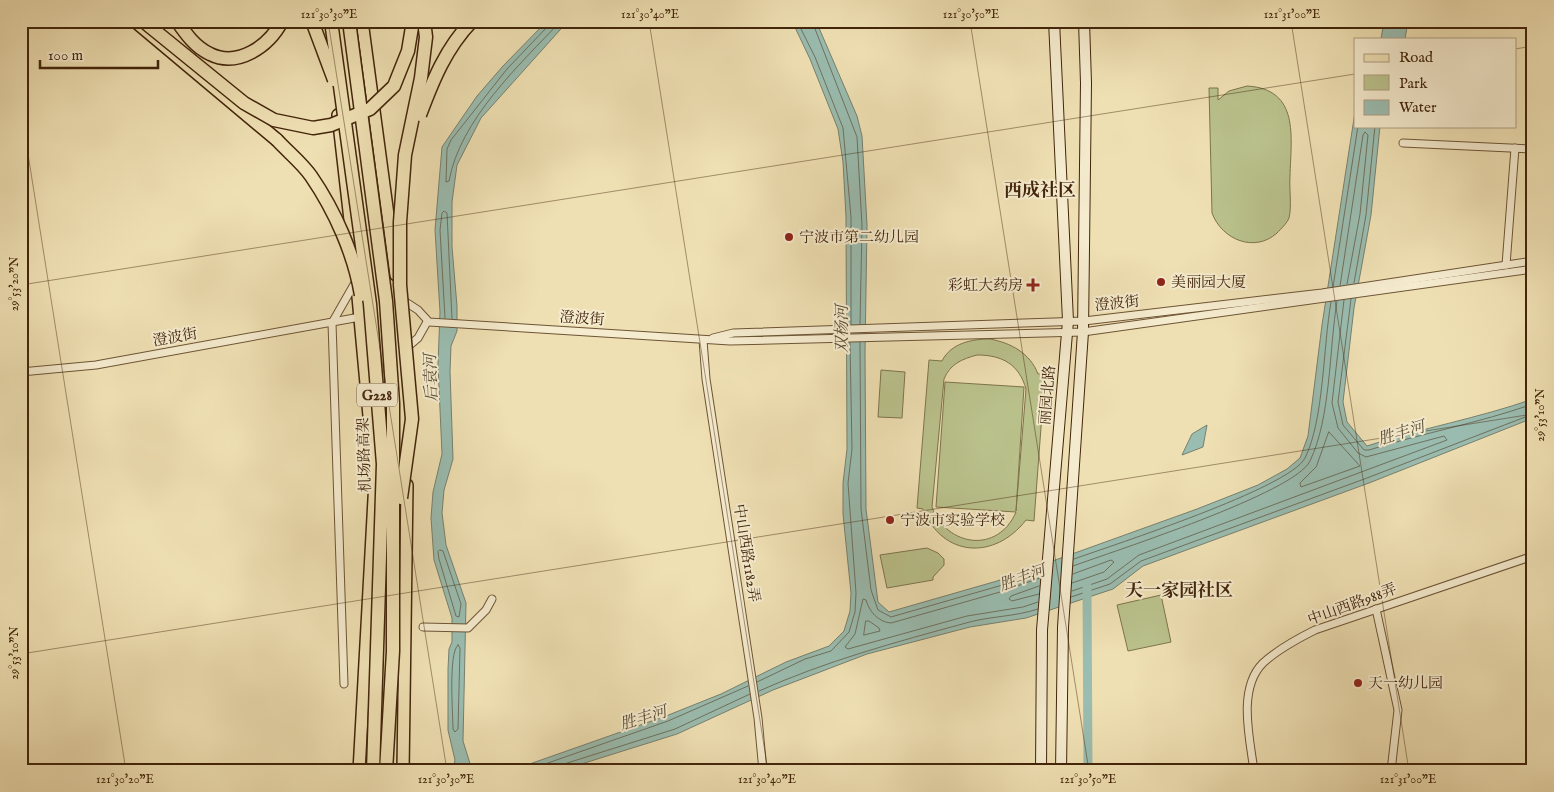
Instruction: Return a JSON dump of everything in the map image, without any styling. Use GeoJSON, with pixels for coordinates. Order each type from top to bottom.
{"type":"FeatureCollection","features":[{"type":"Feature","properties":{"kind":"highway"},"geometry":{"type":"LineString","coordinates":[[135,21],[277,140],[311,176],[347,245],[360,286],[376,374]]}},
{"type":"Feature","properties":{"kind":"highway"},"geometry":{"type":"LineString","coordinates":[[143,21],[244,103],[274,120],[313,128],[331,125],[370,109],[394,86],[408,51],[413,21]]}},
{"type":"Feature","properties":{"kind":"highway"},"geometry":{"type":"LineString","coordinates":[[176,21],[193,42],[211,55],[236,58],[262,47],[276,32],[282,21]]}},
{"type":"Feature","properties":{"kind":"highway"},"geometry":{"type":"LineString","coordinates":[[312,21],[341,98]]}},
{"type":"Feature","properties":{"kind":"highway","name":"机场路高架"},"geometry":{"type":"LineString","coordinates":[[331,21],[370,304],[383,464],[372,771]]}},
{"type":"Feature","properties":{"kind":"highway","name":"机场路高架"},"geometry":{"type":"LineString","coordinates":[[348,21],[386,301],[393,403],[395,541],[393,651],[386,771]]}},
{"type":"Feature","properties":{"kind":"highway"},"geometry":{"type":"LineString","coordinates":[[395,541],[412,420],[400,285],[400,222],[405,155],[421,78],[426,37],[424,21]]}},
{"type":"Feature","properties":{"kind":"highway"},"geometry":{"type":"LineString","coordinates":[[405,155],[437,72],[459,36],[472,21]]}},
{"type":"Feature","properties":{"kind":"main road"},"geometry":{"type":"LineString","coordinates":[[326,21],[357,280],[374,481],[359,771]]}},
{"type":"Feature","properties":{"kind":"main road"},"geometry":{"type":"LineString","coordinates":[[362,21],[398,297],[408,417],[403,771]]}},
{"type":"Feature","properties":{"kind":"main road","name":"丽园北路"},"geometry":{"type":"LineString","coordinates":[[1042,771],[1042,630],[1068,332],[1054,21]]}},
{"type":"Feature","properties":{"kind":"main road","name":"丽园北路"},"geometry":{"type":"LineString","coordinates":[[1061,771],[1063,627],[1084,321],[1086,83],[1084,21]]}},
{"type":"Feature","properties":{"kind":"street"},"geometry":{"type":"LineString","coordinates":[[1402,143],[1533,149]]}},
{"type":"Feature","properties":{"kind":"street"},"geometry":{"type":"LineString","coordinates":[[1506,265],[1515,148]]}},
{"type":"Feature","properties":{"kind":"street","name":"澄波街"},"geometry":{"type":"LineString","coordinates":[[428,322],[703,340],[843,339],[1083,332],[1369,289],[1533,261]]}},
{"type":"Feature","properties":{"kind":"street","name":"澄波街"},"geometry":{"type":"LineString","coordinates":[[1369,289],[1533,269]]}},
{"type":"Feature","properties":{"kind":"street"},"geometry":{"type":"LineString","coordinates":[[344,684],[332,323],[357,280]]}},
{"type":"Feature","properties":{"kind":"street","name":"澄波街"},"geometry":{"type":"LineString","coordinates":[[703,340],[733,333],[871,330],[1084,321],[1322,296]]}},
{"type":"Feature","properties":{"kind":"street"},"geometry":{"type":"LineString","coordinates":[[398,297],[418,310],[428,322],[418,338],[403,351]]}},
{"type":"Feature","properties":{"kind":"street","name":"澄波街"},"geometry":{"type":"LineString","coordinates":[[21,372],[96,365],[360,317]]}},
{"type":"Feature","properties":{"kind":"street","name":"中山西路1182弄"},"geometry":{"type":"LineString","coordinates":[[703,340],[706,379],[752,673],[764,771]]}},
{"type":"Feature","properties":{"kind":"street","name":"中山西路988弄"},"geometry":{"type":"LineString","coordinates":[[1254,771],[1246,708],[1250,688],[1262,664],[1290,643],[1315,630],[1533,556]]}},
{"type":"Feature","properties":{"kind":"street"},"geometry":{"type":"LineString","coordinates":[[423,627],[468,628],[486,610],[492,599]]}},
{"type":"Feature","properties":{"kind":"street"},"geometry":{"type":"LineString","coordinates":[[1376,608],[1398,710],[1391,771]]}},
{"type":"Feature","properties":{"kind":"green space"},"geometry":{"type":"Polygon","coordinates":[[[1247,86],[1264,89],[1276,96],[1284,106],[1289,118],[1291,131],[1289,218],[1279,231],[1268,239],[1249,243],[1240,241],[1223,230],[1212,213],[1209,88],[1218,88],[1218,100],[1229,91],[1247,86]]]}},
{"type":"Feature","properties":{"kind":"green space"},"geometry":{"type":"Polygon","coordinates":[[[990,339],[1012,346],[1030,360],[1038,374],[1045,374],[1034,521],[1026,520],[1013,533],[1000,542],[985,547],[970,548],[956,545],[943,537],[932,525],[923,509],[917,508],[929,360],[942,361],[956,346],[969,341],[990,339]],[[986,355],[966,358],[957,363],[950,369],[944,379],[932,507],[939,520],[949,531],[960,537],[973,540],[997,535],[1008,525],[1016,512],[936,507],[945,382],[1024,387],[1016,511],[1026,389],[1023,380],[1014,367],[1002,359],[986,355]]]}},
{"type":"Feature","properties":{"kind":"green space"},"geometry":{"type":"Polygon","coordinates":[[[881,370],[905,372],[902,418],[878,417],[881,370]]]}},
{"type":"Feature","properties":{"kind":"green space"},"geometry":{"type":"Polygon","coordinates":[[[927,548],[938,553],[944,559],[944,565],[933,577],[933,580],[887,588],[880,555],[927,548]]]}},
{"type":"Feature","properties":{"kind":"green space"},"geometry":{"type":"Polygon","coordinates":[[[1161,595],[1171,642],[1128,651],[1117,605],[1161,595]]]}},
{"type":"Feature","properties":{"kind":"water"},"geometry":{"type":"Polygon","coordinates":[[[547,21],[568,21],[481,118],[457,165],[452,202],[452,247],[457,306],[457,331],[451,346],[450,371],[453,459],[444,490],[442,513],[446,545],[466,603],[463,741],[472,770],[484,771],[453,771],[455,760],[448,730],[448,669],[449,649],[452,642],[452,618],[434,560],[431,518],[433,492],[442,454],[438,365],[440,312],[435,230],[442,147],[477,96],[547,21]]]}},
{"type":"Feature","properties":{"kind":"water","name":"胜丰河"},"geometry":{"type":"Polygon","coordinates":[[[792,21],[816,21],[857,116],[862,136],[867,225],[865,353],[866,509],[878,602],[889,612],[997,581],[1197,509],[1258,485],[1287,469],[1300,458],[1308,436],[1322,325],[1354,118],[1354,128],[1380,128],[1371,215],[1354,308],[1343,402],[1347,422],[1367,446],[1533,399],[1533,418],[1369,483],[1143,566],[1113,589],[1026,618],[970,627],[867,654],[773,690],[677,734],[559,771],[496,771],[524,766],[666,716],[721,694],[786,662],[829,646],[844,631],[850,611],[851,593],[843,514],[843,483],[847,449],[846,217],[843,162],[838,129],[810,59],[792,21]]]}},
{"type":"Feature","properties":{"kind":"water"},"geometry":{"type":"Polygon","coordinates":[[[1384,21],[1408,21],[1405,38],[1381,38],[1384,21]]]}},
{"type":"Feature","properties":{"kind":"water"},"geometry":{"type":"Polygon","coordinates":[[[1207,425],[1203,447],[1182,455],[1192,434],[1207,425]]]}},
{"type":"Feature","properties":{"kind":"waterway"},"geometry":{"type":"LineString","coordinates":[[1087,586],[1088,771]]}},
{"type":"Feature","properties":{"kind":"place","name":"宁波市第二幼儿园"},"geometry":{"type":"Point","coordinates":[789,237]}},
{"type":"Feature","properties":{"kind":"place","name":"美丽园大厦"},"geometry":{"type":"Point","coordinates":[1161,282]}},
{"type":"Feature","properties":{"kind":"place","name":"彩虹大药房"},"geometry":{"type":"Point","coordinates":[1033,285]}},
{"type":"Feature","properties":{"kind":"place","name":"宁波市实验学校"},"geometry":{"type":"Point","coordinates":[890,520]}},
{"type":"Feature","properties":{"kind":"place","name":"天一幼儿园"},"geometry":{"type":"Point","coordinates":[1358,683]}},
{"type":"Feature","properties":{"kind":"district","name":"西成社区"},"geometry":{"type":"Point","coordinates":[1040,190]}},
{"type":"Feature","properties":{"kind":"district","name":"天一家园社区"},"geometry":{"type":"Point","coordinates":[1179,590]}},
{"type":"Feature","properties":{"kind":"water label","name":"双杨河"},"geometry":{"type":"Point","coordinates":[841,329]}},
{"type":"Feature","properties":{"kind":"water label","name":"后袁河"},"geometry":{"type":"Point","coordinates":[430,378]}}]}
